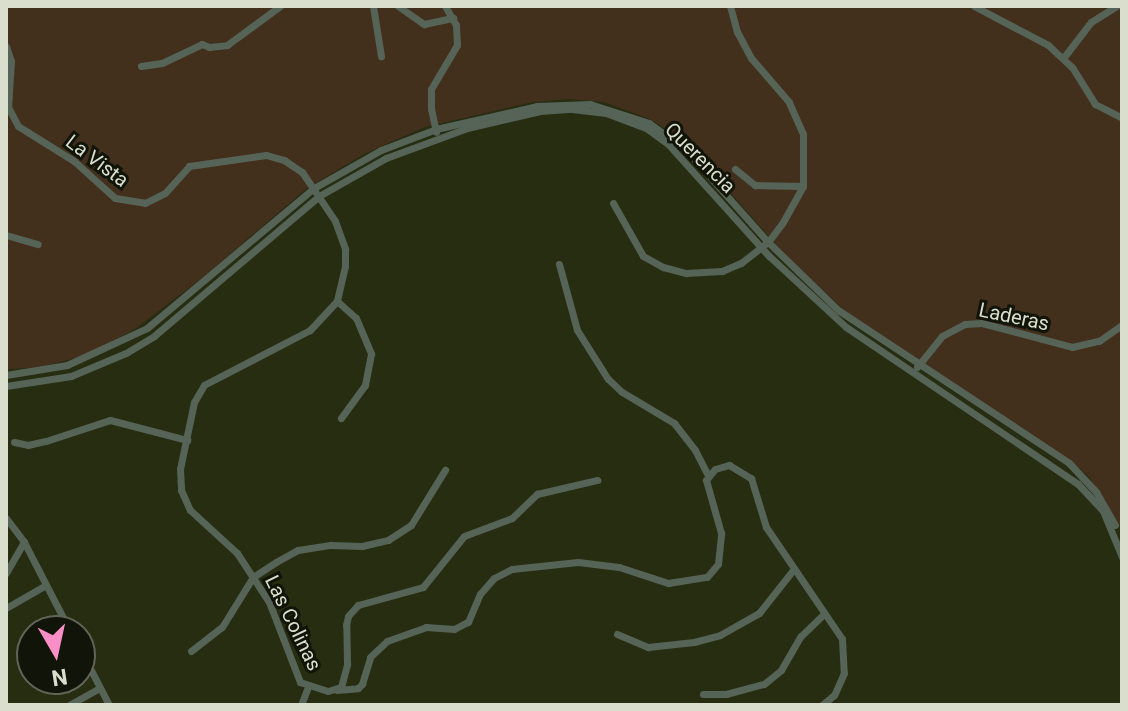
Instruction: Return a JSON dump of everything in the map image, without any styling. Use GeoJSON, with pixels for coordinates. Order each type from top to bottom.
{"type":"FeatureCollection","features":[{"type":"Feature","properties":{"kind":"street"},"geometry":{"type":"LineString","coordinates":[[141,66],[162,63],[202,44],[209,47],[227,45],[280,6]]}},
{"type":"Feature","properties":{"kind":"street"},"geometry":{"type":"LineString","coordinates":[[373,6],[381,56]]}},
{"type":"Feature","properties":{"kind":"street"},"geometry":{"type":"LineString","coordinates":[[398,6],[424,24],[453,18]]}},
{"type":"Feature","properties":{"kind":"street"},"geometry":{"type":"LineString","coordinates":[[437,133],[431,109],[431,89],[457,45],[453,18],[445,6]]}},
{"type":"Feature","properties":{"kind":"street"},"geometry":{"type":"LineString","coordinates":[[613,203],[643,256],[663,267],[686,273],[722,271],[741,263],[765,245],[803,186],[803,134],[789,102],[751,58],[737,32],[730,6]]}},
{"type":"Feature","properties":{"kind":"street"},"geometry":{"type":"LineString","coordinates":[[974,6],[1033,36],[1064,57],[1095,104],[1122,118]]}},
{"type":"Feature","properties":{"kind":"street"},"geometry":{"type":"LineString","coordinates":[[987,14],[994,6]]}},
{"type":"Feature","properties":{"kind":"street"},"geometry":{"type":"LineString","coordinates":[[1064,57],[1091,22],[1117,6]]}},
{"type":"Feature","properties":{"kind":"street","name":"La Vista"},"geometry":{"type":"LineString","coordinates":[[6,46],[11,61],[6,92],[8,107],[18,126],[74,161],[115,198],[145,203],[165,193],[189,166],[243,156],[266,155],[284,160],[302,172],[314,188]]}},
{"type":"Feature","properties":{"kind":"street","name":"Querencia"},"geometry":{"type":"LineString","coordinates":[[6,386],[50,381],[105,364],[154,336],[314,188],[363,159],[437,133],[540,111],[585,110],[626,120],[654,133],[680,155],[846,327],[1055,465],[1110,519],[1122,557]]}},
{"type":"Feature","properties":{"kind":"street","name":"Querencia"},"geometry":{"type":"LineString","coordinates":[[6,375],[67,365],[100,353],[155,323],[319,196],[437,133]]}},
{"type":"Feature","properties":{"kind":"street"},"geometry":{"type":"LineString","coordinates":[[319,196],[325,185],[363,159]]}},
{"type":"Feature","properties":{"kind":"street"},"geometry":{"type":"LineString","coordinates":[[735,169],[755,185],[803,186]]}},
{"type":"Feature","properties":{"kind":"street"},"geometry":{"type":"LineString","coordinates":[[314,188],[335,221],[345,249],[343,282],[337,301],[356,318],[371,354],[365,385],[341,418]]}},
{"type":"Feature","properties":{"kind":"street"},"geometry":{"type":"LineString","coordinates":[[6,235],[38,244]]}},
{"type":"Feature","properties":{"kind":"street","name":"Querencia"},"geometry":{"type":"LineString","coordinates":[[765,245],[838,310],[1069,463],[1084,476],[1122,541]]}},
{"type":"Feature","properties":{"kind":"street"},"geometry":{"type":"LineString","coordinates":[[337,690],[358,688],[370,657],[387,641],[426,627],[454,629],[468,622],[480,594],[494,578],[512,569],[578,562],[619,567],[668,583],[707,577],[718,564],[721,533],[707,488],[708,475],[695,450],[674,423],[622,392],[608,379],[577,330],[559,264]]}},
{"type":"Feature","properties":{"kind":"street","name":"Las Colinas"},"geometry":{"type":"LineString","coordinates":[[337,301],[310,330],[204,385],[194,402],[180,469],[185,501],[199,519],[221,536],[253,577],[279,622],[296,677],[308,687],[337,690],[346,675],[346,625],[352,610],[367,601],[423,587],[464,536],[512,518],[537,494],[597,480]]}},
{"type":"Feature","properties":{"kind":"street","name":"Laderas"},"geometry":{"type":"LineString","coordinates":[[913,372],[942,336],[965,324],[982,323],[1072,347],[1099,341],[1122,325]]}},
{"type":"Feature","properties":{"kind":"street"},"geometry":{"type":"LineString","coordinates":[[14,442],[28,445],[46,441],[110,420],[187,440]]}},
{"type":"Feature","properties":{"kind":"street"},"geometry":{"type":"LineString","coordinates":[[708,475],[729,465],[746,473],[754,484],[766,527],[838,632],[844,661],[841,684],[822,705]]}},
{"type":"Feature","properties":{"kind":"street"},"geometry":{"type":"LineString","coordinates":[[191,651],[222,627],[253,577],[298,550],[388,540],[411,525],[445,470]]}},
{"type":"Feature","properties":{"kind":"street"},"geometry":{"type":"LineString","coordinates":[[6,518],[24,542],[62,615]]}},
{"type":"Feature","properties":{"kind":"street"},"geometry":{"type":"LineString","coordinates":[[6,573],[24,542]]}},
{"type":"Feature","properties":{"kind":"street"},"geometry":{"type":"LineString","coordinates":[[617,634],[648,647],[694,642],[720,635],[759,613],[793,570]]}},
{"type":"Feature","properties":{"kind":"street"},"geometry":{"type":"LineString","coordinates":[[6,608],[46,585]]}},
{"type":"Feature","properties":{"kind":"street"},"geometry":{"type":"LineString","coordinates":[[703,694],[726,694],[764,684],[781,670],[801,636],[824,614]]}},
{"type":"Feature","properties":{"kind":"street"},"geometry":{"type":"LineString","coordinates":[[96,680],[109,705]]}},
{"type":"Feature","properties":{"kind":"street"},"geometry":{"type":"LineString","coordinates":[[301,705],[308,687]]}},
{"type":"Feature","properties":{"kind":"street"},"geometry":{"type":"LineString","coordinates":[[69,705],[100,688]]}},
{"type":"Feature","properties":{"kind":"shaded area"},"geometry":{"type":"Polygon","coordinates":[[[6,6],[1122,6],[1122,529],[1088,476],[1072,462],[855,320],[786,256],[687,143],[650,119],[604,102],[570,99],[533,102],[425,127],[364,154],[306,189],[202,278],[135,329],[87,355],[37,368],[6,369],[6,6]]]}}]}
